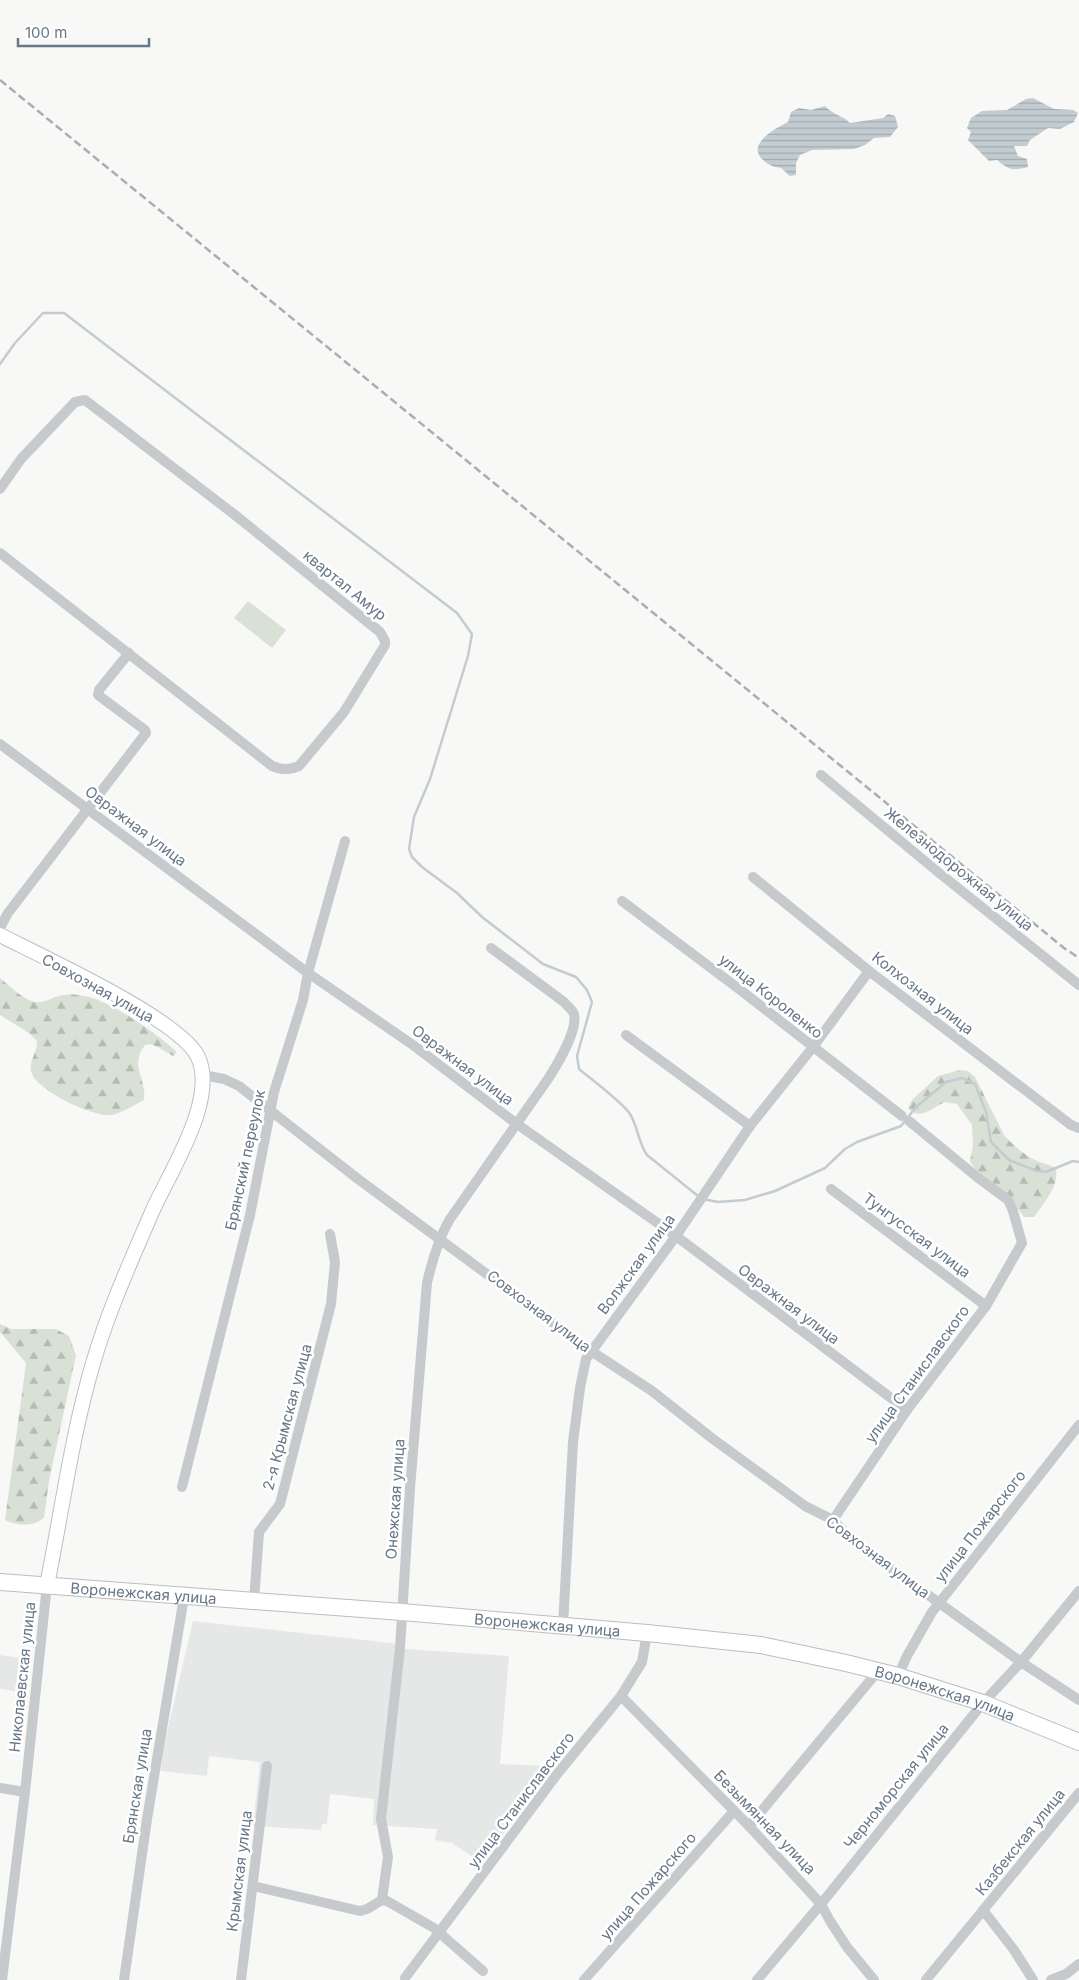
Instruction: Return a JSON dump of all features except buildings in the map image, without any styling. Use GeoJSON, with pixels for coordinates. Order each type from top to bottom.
{"type":"FeatureCollection","features":[{"type":"Feature","properties":{"kind":"highway","name":"Воронежская улица"},"geometry":{"type":"LineString","coordinates":[[0,1582],[402,1612],[647,1633],[761,1645],[898,1676],[983,1703],[1079,1742]]}},
{"type":"Feature","properties":{"kind":"main road","name":"Совхозная улица"},"geometry":{"type":"LineString","coordinates":[[0,935],[141,1009],[190,1045],[197,1055],[202,1075]]}},
{"type":"Feature","properties":{"kind":"main road"},"geometry":{"type":"LineString","coordinates":[[47,1585],[80,1419],[94,1360],[120,1287],[198,1112],[202,1094],[202,1075]]}},
{"type":"Feature","properties":{"kind":"street","name":"квартал Амур"},"geometry":{"type":"LineString","coordinates":[[0,489],[21,459],[75,402],[84,400],[235,516],[380,632],[385,641],[384,650],[344,712],[299,766],[290,770],[272,766],[0,554]]}},
{"type":"Feature","properties":{"kind":"street"},"geometry":{"type":"LineString","coordinates":[[0,928],[8,913],[146,733],[145,730],[98,695],[99,690],[129,653]]}},
{"type":"Feature","properties":{"kind":"street","name":"Овражная улица"},"geometry":{"type":"LineString","coordinates":[[0,744],[308,973],[413,1045],[517,1124],[676,1236],[907,1410]]}},
{"type":"Feature","properties":{"kind":"street","name":"Железнодорожная улица"},"geometry":{"type":"LineString","coordinates":[[821,775],[1079,985]]}},
{"type":"Feature","properties":{"kind":"street","name":"Брянский переулок"},"geometry":{"type":"LineString","coordinates":[[182,1487],[250,1215],[269,1111],[303,1000],[308,973],[345,841]]}},
{"type":"Feature","properties":{"kind":"street","name":"Колхозная улица"},"geometry":{"type":"LineString","coordinates":[[753,877],[869,971],[1071,1125],[1079,1128]]}},
{"type":"Feature","properties":{"kind":"street","name":"улица Короленко"},"geometry":{"type":"LineString","coordinates":[[622,901],[813,1047],[1008,1200],[1014,1211],[1022,1243]]}},
{"type":"Feature","properties":{"kind":"street"},"geometry":{"type":"LineString","coordinates":[[491,948],[564,1002],[572,1010],[574,1016],[574,1025],[559,1062],[517,1124]]}},
{"type":"Feature","properties":{"kind":"street","name":"Волжская улица"},"geometry":{"type":"LineString","coordinates":[[562,1626],[573,1442],[583,1371],[591,1351],[676,1236],[750,1126],[813,1047],[869,971]]}},
{"type":"Feature","properties":{"kind":"street"},"geometry":{"type":"LineString","coordinates":[[626,1035],[750,1126]]}},
{"type":"Feature","properties":{"kind":"street","name":"Совхозная улица"},"geometry":{"type":"LineString","coordinates":[[202,1075],[224,1079],[239,1086],[269,1111],[591,1351],[652,1391],[713,1439],[805,1506],[833,1520],[852,1540],[1021,1662],[1079,1700]]}},
{"type":"Feature","properties":{"kind":"street","name":"Онежская улица"},"geometry":{"type":"LineString","coordinates":[[382,1900],[388,1857],[381,1819],[398,1671],[413,1449],[426,1292],[431,1263],[440,1238],[450,1219],[517,1124]]}},
{"type":"Feature","properties":{"kind":"street","name":"Тунгусская улица"},"geometry":{"type":"LineString","coordinates":[[831,1189],[986,1306]]}},
{"type":"Feature","properties":{"kind":"street","name":"2-я Крымская улица"},"geometry":{"type":"LineString","coordinates":[[254,1601],[259,1532],[280,1504],[331,1304],[335,1262],[330,1234]]}},
{"type":"Feature","properties":{"kind":"street","name":"улица Станиславского"},"geometry":{"type":"LineString","coordinates":[[833,1520],[907,1410],[986,1306],[1022,1243]]}},
{"type":"Feature","properties":{"kind":"street","name":"улица Пожарского"},"geometry":{"type":"LineString","coordinates":[[898,1676],[922,1629],[939,1603],[1079,1425]]}},
{"type":"Feature","properties":{"kind":"street","name":"Николаевская улица"},"geometry":{"type":"LineString","coordinates":[[2,1980],[25,1792],[47,1585]]}},
{"type":"Feature","properties":{"kind":"street","name":"Черноморская улица"},"geometry":{"type":"LineString","coordinates":[[757,1980],[821,1904],[983,1703],[1021,1662],[1079,1591]]}},
{"type":"Feature","properties":{"kind":"street","name":"Брянская улица"},"geometry":{"type":"LineString","coordinates":[[124,1980],[145,1828],[184,1596]]}},
{"type":"Feature","properties":{"kind":"street","name":"улица Станиславского"},"geometry":{"type":"LineString","coordinates":[[405,1978],[558,1773],[621,1696],[642,1662],[647,1633]]}},
{"type":"Feature","properties":{"kind":"street"},"geometry":{"type":"LineString","coordinates":[[749,1826],[878,1671]]}},
{"type":"Feature","properties":{"kind":"street","name":"Безымянная улица"},"geometry":{"type":"LineString","coordinates":[[621,1696],[749,1826],[821,1904],[847,1947],[874,1980]]}},
{"type":"Feature","properties":{"kind":"street","name":"Крымская улица"},"geometry":{"type":"LineString","coordinates":[[241,1980],[268,1766]]}},
{"type":"Feature","properties":{"kind":"street"},"geometry":{"type":"LineString","coordinates":[[0,1788],[25,1792]]}},
{"type":"Feature","properties":{"kind":"street","name":"Казбекская улица"},"geometry":{"type":"LineString","coordinates":[[926,1980],[1079,1793]]}},
{"type":"Feature","properties":{"kind":"street","name":"улица Пожарского"},"geometry":{"type":"LineString","coordinates":[[584,1980],[734,1811]]}},
{"type":"Feature","properties":{"kind":"street"},"geometry":{"type":"LineString","coordinates":[[253,1886],[360,1911],[368,1909],[382,1900],[440,1932],[483,1971]]}},
{"type":"Feature","properties":{"kind":"street","name":"Казбекская улица"},"geometry":{"type":"LineString","coordinates":[[984,1910],[1014,1950],[1033,1980]]}},
{"type":"Feature","properties":{"kind":"street"},"geometry":{"type":"LineString","coordinates":[[1050,1980],[1066,1974],[1079,1964]]}},
{"type":"Feature","properties":{"kind":"shaded area"},"geometry":{"type":"Polygon","coordinates":[[[1033,98],[1054,109],[1073,110],[1078,113],[1074,122],[1060,129],[1048,128],[1030,140],[1027,146],[1014,146],[1018,156],[1027,159],[1028,167],[1011,169],[997,160],[989,161],[968,140],[971,132],[967,128],[971,118],[982,111],[1007,110],[1026,99],[1033,98]]]}},
{"type":"Feature","properties":{"kind":"shaded area"},"geometry":{"type":"Polygon","coordinates":[[[825,106],[850,123],[883,118],[888,114],[895,116],[898,127],[890,137],[874,138],[865,145],[854,149],[812,150],[800,155],[796,163],[796,175],[790,176],[781,168],[771,166],[762,159],[758,152],[758,146],[767,135],[788,122],[791,112],[799,108],[811,110],[825,106]]]}},
{"type":"Feature","properties":{"kind":"shaded area"},"geometry":{"type":"Polygon","coordinates":[[[193,1621],[392,1643],[405,1649],[509,1656],[500,1764],[546,1766],[551,1769],[482,1863],[452,1843],[435,1840],[437,1829],[373,1825],[374,1799],[330,1794],[327,1824],[322,1824],[321,1830],[253,1826],[260,1762],[209,1756],[207,1776],[161,1771],[164,1745],[193,1621]]]}},
{"type":"Feature","properties":{"kind":"shaded area"},"geometry":{"type":"Polygon","coordinates":[[[0,1655],[20,1658],[15,1691],[0,1689],[0,1655]]]}},
{"type":"Feature","properties":{"kind":"green space"},"geometry":{"type":"Polygon","coordinates":[[[248,601],[286,630],[272,648],[234,618],[248,601]]]}},
{"type":"Feature","properties":{"kind":"green space"},"geometry":{"type":"Polygon","coordinates":[[[0,978],[21,995],[35,1002],[42,1002],[61,995],[72,995],[84,996],[107,1004],[157,1035],[176,1051],[175,1055],[173,1056],[150,1044],[145,1045],[140,1053],[138,1066],[144,1100],[112,1115],[104,1115],[81,1108],[45,1088],[32,1074],[31,1066],[37,1041],[29,1033],[0,1015],[0,978]]]}},
{"type":"Feature","properties":{"kind":"green space"},"geometry":{"type":"Polygon","coordinates":[[[960,1070],[968,1071],[975,1077],[1007,1139],[1028,1156],[1056,1169],[1053,1189],[1034,1217],[1024,1217],[1006,1193],[975,1169],[970,1161],[973,1145],[972,1125],[957,1104],[945,1102],[922,1114],[917,1114],[908,1108],[912,1100],[938,1076],[960,1070]]]}},
{"type":"Feature","properties":{"kind":"green space"},"geometry":{"type":"Polygon","coordinates":[[[0,1324],[11,1329],[56,1329],[69,1336],[76,1355],[49,1481],[44,1518],[30,1524],[20,1524],[5,1520],[26,1363],[0,1332],[0,1324]]]}},
{"type":"Feature","properties":{"kind":"waterway"},"geometry":{"type":"LineString","coordinates":[[0,364],[15,343],[43,313],[64,313],[457,613],[472,634],[468,656],[430,779],[414,817],[409,849],[412,857],[422,867],[457,893],[482,917],[543,964],[576,977],[587,990],[592,1002],[577,1056],[579,1069],[630,1114],[647,1155],[698,1196]]}},
{"type":"Feature","properties":{"kind":"waterway"},"geometry":{"type":"LineString","coordinates":[[703,1199],[718,1202],[745,1200],[775,1191],[825,1168],[845,1149],[857,1142],[901,1126],[916,1107],[946,1082],[962,1078],[975,1084],[986,1112],[991,1142],[1009,1160],[1037,1171],[1046,1172],[1073,1161],[1079,1162]]}},
{"type":"Feature","properties":{"kind":"railway"},"geometry":{"type":"LineString","coordinates":[[0,80],[1064,948],[1079,958]]}}]}
